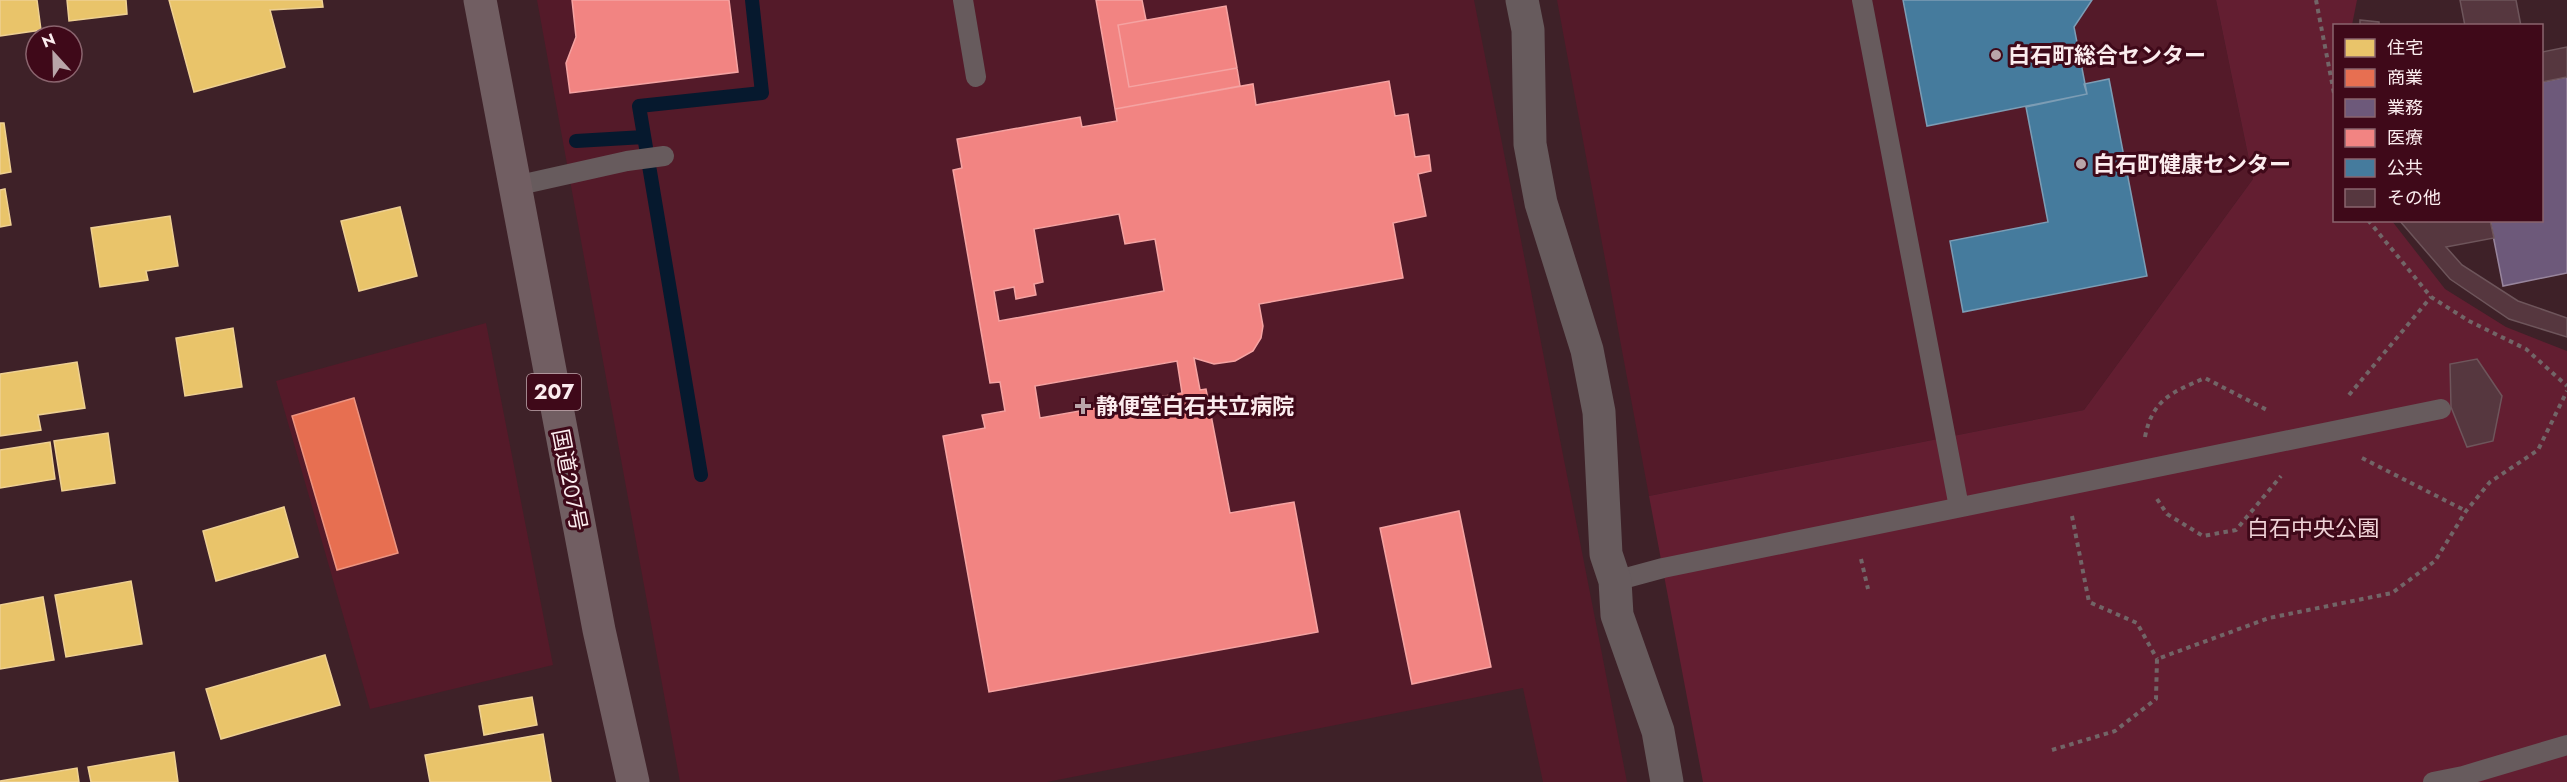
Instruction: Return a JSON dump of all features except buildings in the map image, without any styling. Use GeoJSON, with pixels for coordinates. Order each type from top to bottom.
{"type":"FeatureCollection","features":[{"type":"Feature","properties":{"kind":"highway","name":"国道207号"},"geometry":{"type":"LineString","coordinates":[[480,0],[598,630],[633,782]]}},
{"type":"Feature","properties":{"kind":"street"},"geometry":{"type":"LineString","coordinates":[[1522,0],[1528,30],[1530,144],[1541,203],[1587,350],[1599,412],[1606,554],[1615,581],[1617,615],[1658,731],[1667,782]]}},
{"type":"Feature","properties":{"kind":"lane"},"geometry":{"type":"LineString","coordinates":[[963,0],[976,77]]}},
{"type":"Feature","properties":{"kind":"lane"},"geometry":{"type":"LineString","coordinates":[[1862,0],[1959,507]]}},
{"type":"Feature","properties":{"kind":"lane"},"geometry":{"type":"LineString","coordinates":[[515,186],[627,161],[664,156]]}},
{"type":"Feature","properties":{"kind":"lane"},"geometry":{"type":"LineString","coordinates":[[1615,581],[1663,568],[2441,409]]}},
{"type":"Feature","properties":{"kind":"lane"},"geometry":{"type":"LineString","coordinates":[[2433,782],[2463,776],[2567,745]]}},
{"type":"Feature","properties":{"kind":"path"},"geometry":{"type":"LineString","coordinates":[[2316,0],[2333,88]]}},
{"type":"Feature","properties":{"kind":"path"},"geometry":{"type":"LineString","coordinates":[[2370,222],[2431,297],[2469,321],[2526,349],[2567,386]]}},
{"type":"Feature","properties":{"kind":"path"},"geometry":{"type":"LineString","coordinates":[[2157,659],[2269,618],[2392,592],[2435,561],[2466,511],[2490,482],[2538,450],[2567,391]]}},
{"type":"Feature","properties":{"kind":"path"},"geometry":{"type":"LineString","coordinates":[[2052,750],[2115,731],[2156,699],[2157,659],[2137,623],[2089,602],[2066,486]]}},
{"type":"Feature","properties":{"kind":"shaded area","name":"静便堂白石共立病院"},"geometry":{"type":"Polygon","coordinates":[[[537,0],[1474,0],[1627,782],[1543,782],[1523,688],[1047,782],[680,782],[537,0]]]}},
{"type":"Feature","properties":{"kind":"shaded area"},"geometry":{"type":"Polygon","coordinates":[[[1557,0],[2216,0],[2253,179],[2084,410],[1649,496],[1557,0]]]}},
{"type":"Feature","properties":{"kind":"shaded area"},"geometry":{"type":"Polygon","coordinates":[[[486,323],[553,665],[370,709],[276,381],[486,323]]]}},
{"type":"Feature","properties":{"kind":"green space","name":"白石中央公園"},"geometry":{"type":"Polygon","coordinates":[[[2216,0],[2357,0],[2352,24],[2333,24],[2333,222],[2393,222],[2445,289],[2506,327],[2567,351],[2567,782],[1703,782],[1649,496],[2084,410],[2253,179],[2216,0]]]}},
{"type":"Feature","properties":{"kind":"waterway"},"geometry":{"type":"LineString","coordinates":[[701,475],[639,106],[762,93],[752,0]]}},
{"type":"Feature","properties":{"kind":"waterway"},"geometry":{"type":"LineString","coordinates":[[576,141],[644,137]]}},
{"type":"Feature","properties":{"kind":"place","name":"白石町総合センター"},"geometry":{"type":"Point","coordinates":[1996,55]}},
{"type":"Feature","properties":{"kind":"place","name":"白石町健康センター"},"geometry":{"type":"Point","coordinates":[2081,164]}},
{"type":"Feature","properties":{"kind":"place","name":"静便堂白石共立病院"},"geometry":{"type":"Point","coordinates":[1083,406]}}]}
